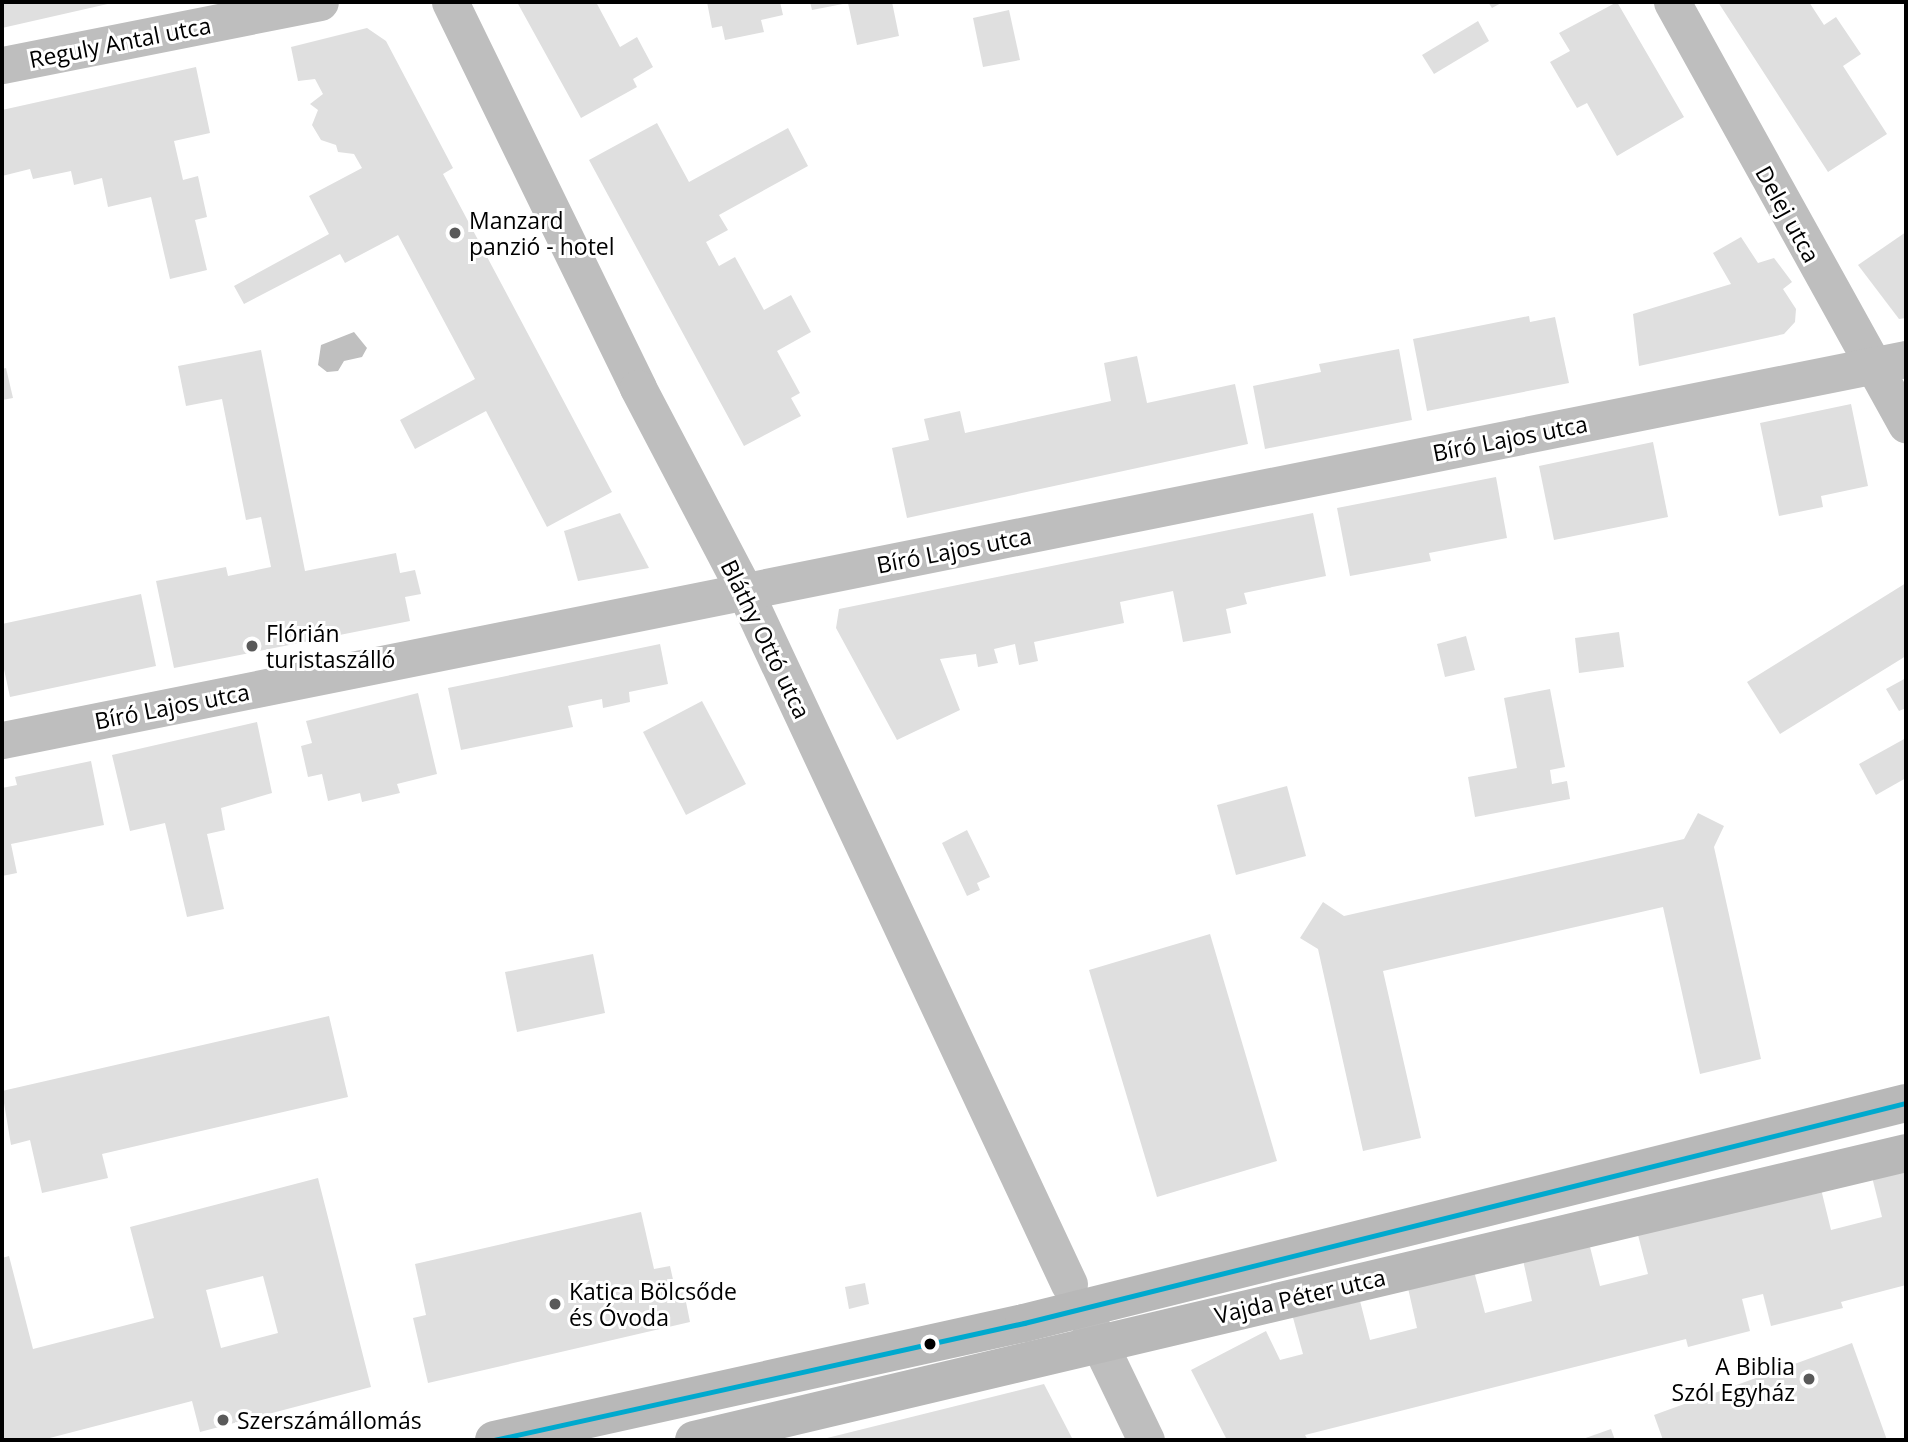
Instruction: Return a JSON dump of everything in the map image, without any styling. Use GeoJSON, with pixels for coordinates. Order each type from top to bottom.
{"type":"FeatureCollection","features":[{"type":"Feature","properties":{"kind":"street","name":"Reguly Antal utca"},"geometry":{"type":"LineString","coordinates":[[2,65],[320,2]]}},
{"type":"Feature","properties":{"kind":"street","name":"Bláthy Ottó utca"},"geometry":{"type":"LineString","coordinates":[[450,2],[638,388],[745,592],[1075,1296],[1146,1440]]}},
{"type":"Feature","properties":{"kind":"street","name":"Delej utca"},"geometry":{"type":"LineString","coordinates":[[1672,2],[1889,362],[1906,425]]}},
{"type":"Feature","properties":{"kind":"street","name":"Bíró Lajos utca"},"geometry":{"type":"LineString","coordinates":[[2,740],[1889,362]]}},
{"type":"Feature","properties":{"kind":"street","name":"Vajda Péter utca"},"geometry":{"type":"LineString","coordinates":[[494,1440],[1075,1296],[1906,1104]]}},
{"type":"Feature","properties":{"kind":"street","name":"Vajda Péter utca"},"geometry":{"type":"LineString","coordinates":[[694,1440],[1906,1153]]}},
{"type":"Feature","properties":{"kind":"shaded area"},"geometry":{"type":"Polygon","coordinates":[[[354,332],[367,348],[362,357],[344,361],[338,371],[327,372],[318,365],[321,345],[354,332]]]}},
{"type":"Feature","properties":{"kind":"building"},"geometry":{"type":"Polygon","coordinates":[[[2,2],[111,2],[112,3],[2,28],[2,2]]]}},
{"type":"Feature","properties":{"kind":"building"},"geometry":{"type":"Polygon","coordinates":[[[517,2],[596,2],[620,47],[637,37],[653,67],[633,79],[637,87],[581,118],[517,2]]]}},
{"type":"Feature","properties":{"kind":"building"},"geometry":{"type":"Polygon","coordinates":[[[707,2],[780,2],[783,15],[761,20],[764,32],[725,40],[722,26],[712,28],[707,2]]]}},
{"type":"Feature","properties":{"kind":"building"},"geometry":{"type":"Polygon","coordinates":[[[810,2],[892,2],[899,36],[857,45],[848,3],[812,10],[810,2]]]}},
{"type":"Feature","properties":{"kind":"building"},"geometry":{"type":"Polygon","coordinates":[[[1488,2],[1503,2],[1492,8],[1488,2]]]}},
{"type":"Feature","properties":{"kind":"building"},"geometry":{"type":"Polygon","coordinates":[[[1617,2],[1684,117],[1617,156],[1587,103],[1577,108],[1550,62],[1570,51],[1559,33],[1617,2]]]}},
{"type":"Feature","properties":{"kind":"building"},"geometry":{"type":"Polygon","coordinates":[[[1718,2],[1809,2],[1824,25],[1836,17],[1861,54],[1843,66],[1887,134],[1828,172],[1718,2]]]}},
{"type":"Feature","properties":{"kind":"building"},"geometry":{"type":"Polygon","coordinates":[[[1009,10],[1020,60],[983,67],[973,18],[1009,10]]]}},
{"type":"Feature","properties":{"kind":"building"},"geometry":{"type":"Polygon","coordinates":[[[1478,21],[1489,41],[1434,74],[1422,55],[1478,21]]]}},
{"type":"Feature","properties":{"kind":"building"},"geometry":{"type":"Polygon","coordinates":[[[367,28],[386,41],[453,168],[443,174],[612,492],[547,527],[486,411],[415,449],[400,420],[475,379],[398,235],[345,263],[340,254],[244,304],[234,286],[329,234],[309,196],[362,168],[354,154],[338,152],[336,145],[321,140],[312,125],[318,110],[310,104],[323,94],[315,79],[298,81],[291,47],[367,28]]]}},
{"type":"Feature","properties":{"kind":"building"},"geometry":{"type":"Polygon","coordinates":[[[196,67],[210,133],[174,141],[183,180],[198,176],[207,217],[195,220],[207,270],[170,279],[151,197],[108,207],[102,178],[74,185],[71,171],[33,179],[30,169],[2,176],[2,110],[196,67]]]}},
{"type":"Feature","properties":{"kind":"building"},"geometry":{"type":"Polygon","coordinates":[[[657,123],[689,182],[788,128],[808,166],[719,215],[728,230],[706,242],[719,266],[735,257],[764,310],[791,295],[811,332],[777,351],[800,393],[791,398],[801,416],[744,446],[589,160],[657,123]]]}},
{"type":"Feature","properties":{"kind":"building"},"geometry":{"type":"Polygon","coordinates":[[[1906,232],[1906,318],[1899,319],[1858,265],[1906,232]]]}},
{"type":"Feature","properties":{"kind":"building"},"geometry":{"type":"Polygon","coordinates":[[[1741,237],[1758,263],[1774,258],[1792,282],[1783,289],[1796,309],[1795,322],[1784,334],[1639,366],[1633,314],[1731,284],[1713,253],[1741,237]]]}},
{"type":"Feature","properties":{"kind":"building"},"geometry":{"type":"Polygon","coordinates":[[[1529,316],[1530,322],[1555,317],[1569,383],[1427,411],[1413,339],[1529,316]]]}},
{"type":"Feature","properties":{"kind":"building"},"geometry":{"type":"Polygon","coordinates":[[[1399,349],[1412,420],[1265,449],[1253,386],[1321,372],[1319,364],[1399,349]]]}},
{"type":"Feature","properties":{"kind":"building"},"geometry":{"type":"Polygon","coordinates":[[[261,350],[305,571],[396,553],[400,573],[415,570],[421,594],[405,597],[410,621],[174,668],[156,581],[226,567],[228,576],[271,567],[261,517],[246,520],[222,399],[186,406],[178,366],[261,350]]]}},
{"type":"Feature","properties":{"kind":"building"},"geometry":{"type":"Polygon","coordinates":[[[1137,356],[1147,403],[1235,384],[1248,444],[907,518],[892,448],[929,440],[924,419],[960,411],[965,433],[1111,401],[1104,363],[1137,356]]]}},
{"type":"Feature","properties":{"kind":"building"},"geometry":{"type":"Polygon","coordinates":[[[6,368],[13,398],[2,400],[2,369],[6,368]]]}},
{"type":"Feature","properties":{"kind":"building"},"geometry":{"type":"Polygon","coordinates":[[[1851,404],[1868,486],[1821,496],[1823,507],[1779,516],[1760,423],[1851,404]]]}},
{"type":"Feature","properties":{"kind":"building"},"geometry":{"type":"Polygon","coordinates":[[[1653,442],[1668,517],[1554,540],[1539,466],[1653,442]]]}},
{"type":"Feature","properties":{"kind":"building"},"geometry":{"type":"Polygon","coordinates":[[[1496,477],[1507,538],[1429,553],[1431,561],[1350,576],[1337,508],[1496,477]]]}},
{"type":"Feature","properties":{"kind":"building"},"geometry":{"type":"Polygon","coordinates":[[[620,513],[649,568],[578,581],[564,531],[620,513]]]}},
{"type":"Feature","properties":{"kind":"building"},"geometry":{"type":"Polygon","coordinates":[[[1313,513],[1326,576],[1244,593],[1247,604],[1226,609],[1231,633],[1183,642],[1173,591],[1120,602],[1124,623],[1034,642],[1038,661],[1019,665],[1015,644],[994,649],[998,663],[978,667],[976,654],[940,659],[960,710],[897,740],[836,628],[839,609],[1313,513]]]}},
{"type":"Feature","properties":{"kind":"building"},"geometry":{"type":"Polygon","coordinates":[[[1906,583],[1906,656],[1780,734],[1747,682],[1906,583]]]}},
{"type":"Feature","properties":{"kind":"building"},"geometry":{"type":"Polygon","coordinates":[[[141,594],[156,666],[10,697],[2,660],[2,624],[141,594]]]}},
{"type":"Feature","properties":{"kind":"building"},"geometry":{"type":"Polygon","coordinates":[[[1619,632],[1624,667],[1579,673],[1575,638],[1619,632]]]}},
{"type":"Feature","properties":{"kind":"building"},"geometry":{"type":"Polygon","coordinates":[[[1466,636],[1475,670],[1445,677],[1437,644],[1466,636]]]}},
{"type":"Feature","properties":{"kind":"building"},"geometry":{"type":"Polygon","coordinates":[[[660,644],[668,684],[629,692],[630,702],[603,708],[602,699],[568,706],[573,727],[461,750],[448,688],[660,644]]]}},
{"type":"Feature","properties":{"kind":"building"},"geometry":{"type":"Polygon","coordinates":[[[1906,678],[1906,708],[1899,711],[1886,689],[1906,678]]]}},
{"type":"Feature","properties":{"kind":"building"},"geometry":{"type":"Polygon","coordinates":[[[1550,689],[1565,767],[1550,770],[1552,784],[1567,781],[1570,799],[1475,817],[1468,777],[1517,768],[1504,698],[1550,689]]]}},
{"type":"Feature","properties":{"kind":"building"},"geometry":{"type":"Polygon","coordinates":[[[418,693],[437,774],[397,784],[400,793],[362,802],[360,793],[328,801],[322,774],[308,777],[301,746],[312,743],[306,721],[418,693]]]}},
{"type":"Feature","properties":{"kind":"building"},"geometry":{"type":"Polygon","coordinates":[[[702,701],[746,784],[686,815],[643,732],[702,701]]]}},
{"type":"Feature","properties":{"kind":"building"},"geometry":{"type":"Polygon","coordinates":[[[257,722],[272,793],[221,808],[225,830],[207,834],[224,909],[187,917],[165,823],[130,831],[112,755],[257,722]]]}},
{"type":"Feature","properties":{"kind":"building"},"geometry":{"type":"Polygon","coordinates":[[[1906,738],[1906,778],[1876,795],[1859,764],[1906,738]]]}},
{"type":"Feature","properties":{"kind":"building"},"geometry":{"type":"Polygon","coordinates":[[[91,761],[104,825],[11,844],[17,873],[2,876],[2,788],[17,785],[15,777],[91,761]]]}},
{"type":"Feature","properties":{"kind":"building"},"geometry":{"type":"Polygon","coordinates":[[[1287,786],[1306,856],[1236,875],[1217,805],[1287,786]]]}},
{"type":"Feature","properties":{"kind":"building"},"geometry":{"type":"Polygon","coordinates":[[[1698,813],[1724,826],[1714,847],[1761,1059],[1700,1074],[1663,907],[1383,971],[1421,1138],[1363,1151],[1318,949],[1300,938],[1323,902],[1344,916],[1684,839],[1698,813]]]}},
{"type":"Feature","properties":{"kind":"building"},"geometry":{"type":"Polygon","coordinates":[[[967,830],[990,877],[977,883],[980,890],[967,896],[942,843],[967,830]]]}},
{"type":"Feature","properties":{"kind":"building"},"geometry":{"type":"Polygon","coordinates":[[[1210,934],[1277,1161],[1157,1197],[1089,970],[1210,934]]]}},
{"type":"Feature","properties":{"kind":"building"},"geometry":{"type":"Polygon","coordinates":[[[593,954],[605,1013],[517,1032],[505,972],[593,954]]]}},
{"type":"Feature","properties":{"kind":"building"},"geometry":{"type":"Polygon","coordinates":[[[329,1016],[348,1097],[102,1154],[108,1178],[42,1193],[30,1140],[11,1145],[2,1091],[329,1016]]]}},
{"type":"Feature","properties":{"kind":"building"},"geometry":{"type":"Polygon","coordinates":[[[1906,1168],[1906,1285],[1841,1302],[1843,1308],[1771,1326],[1763,1294],[1742,1299],[1750,1331],[1688,1347],[1686,1339],[1305,1435],[1308,1440],[1227,1440],[1191,1370],[1266,1331],[1280,1360],[1303,1354],[1292,1314],[1359,1297],[1370,1340],[1417,1328],[1408,1288],[1474,1271],[1485,1313],[1532,1301],[1523,1260],[1589,1243],[1600,1286],[1648,1274],[1638,1235],[1821,1189],[1831,1230],[1882,1217],[1872,1177],[1906,1168]]]}},
{"type":"Feature","properties":{"kind":"building"},"geometry":{"type":"Polygon","coordinates":[[[318,1178],[371,1387],[200,1432],[192,1401],[42,1440],[2,1440],[2,1258],[9,1256],[33,1349],[154,1318],[130,1227],[318,1178]],[[263,1276],[206,1290],[221,1348],[278,1333],[263,1276]]]}},
{"type":"Feature","properties":{"kind":"building","name":"Katica Bölcsőde és Óvoda"},"geometry":{"type":"Polygon","coordinates":[[[641,1212],[654,1269],[670,1266],[676,1293],[684,1292],[690,1322],[428,1383],[413,1318],[426,1315],[415,1264],[641,1212]]]}},
{"type":"Feature","properties":{"kind":"building"},"geometry":{"type":"Polygon","coordinates":[[[865,1283],[869,1304],[849,1309],[845,1287],[865,1283]]]}},
{"type":"Feature","properties":{"kind":"building","name":"A Biblia Szól Egyház"},"geometry":{"type":"Polygon","coordinates":[[[1852,1343],[1887,1440],[1663,1440],[1654,1415],[1852,1343]]]}},
{"type":"Feature","properties":{"kind":"building"},"geometry":{"type":"Polygon","coordinates":[[[1044,1384],[1073,1440],[823,1440],[823,1439],[1044,1384]]]}},
{"type":"Feature","properties":{"kind":"building"},"geometry":{"type":"Polygon","coordinates":[[[1611,1429],[1615,1440],[1580,1440],[1611,1429]]]}},
{"type":"Feature","properties":{"kind":"transit line"},"geometry":{"type":"LineString","coordinates":[[494,1440],[1024,1323],[1906,1103]]}},
{"type":"Feature","properties":{"kind":"place","name":"Manzard panzió - hotel"},"geometry":{"type":"Point","coordinates":[455,233]}},
{"type":"Feature","properties":{"kind":"place","name":"Flórián turistaszálló"},"geometry":{"type":"Point","coordinates":[252,646]}},
{"type":"Feature","properties":{"kind":"place","name":"Katica Bölcsőde és Óvoda"},"geometry":{"type":"Point","coordinates":[555,1304]}},
{"type":"Feature","properties":{"kind":"place","name":"A Biblia Szól Egyház"},"geometry":{"type":"Point","coordinates":[1809,1379]}},
{"type":"Feature","properties":{"kind":"place","name":"Szerszámállomás"},"geometry":{"type":"Point","coordinates":[223,1420]}}]}
